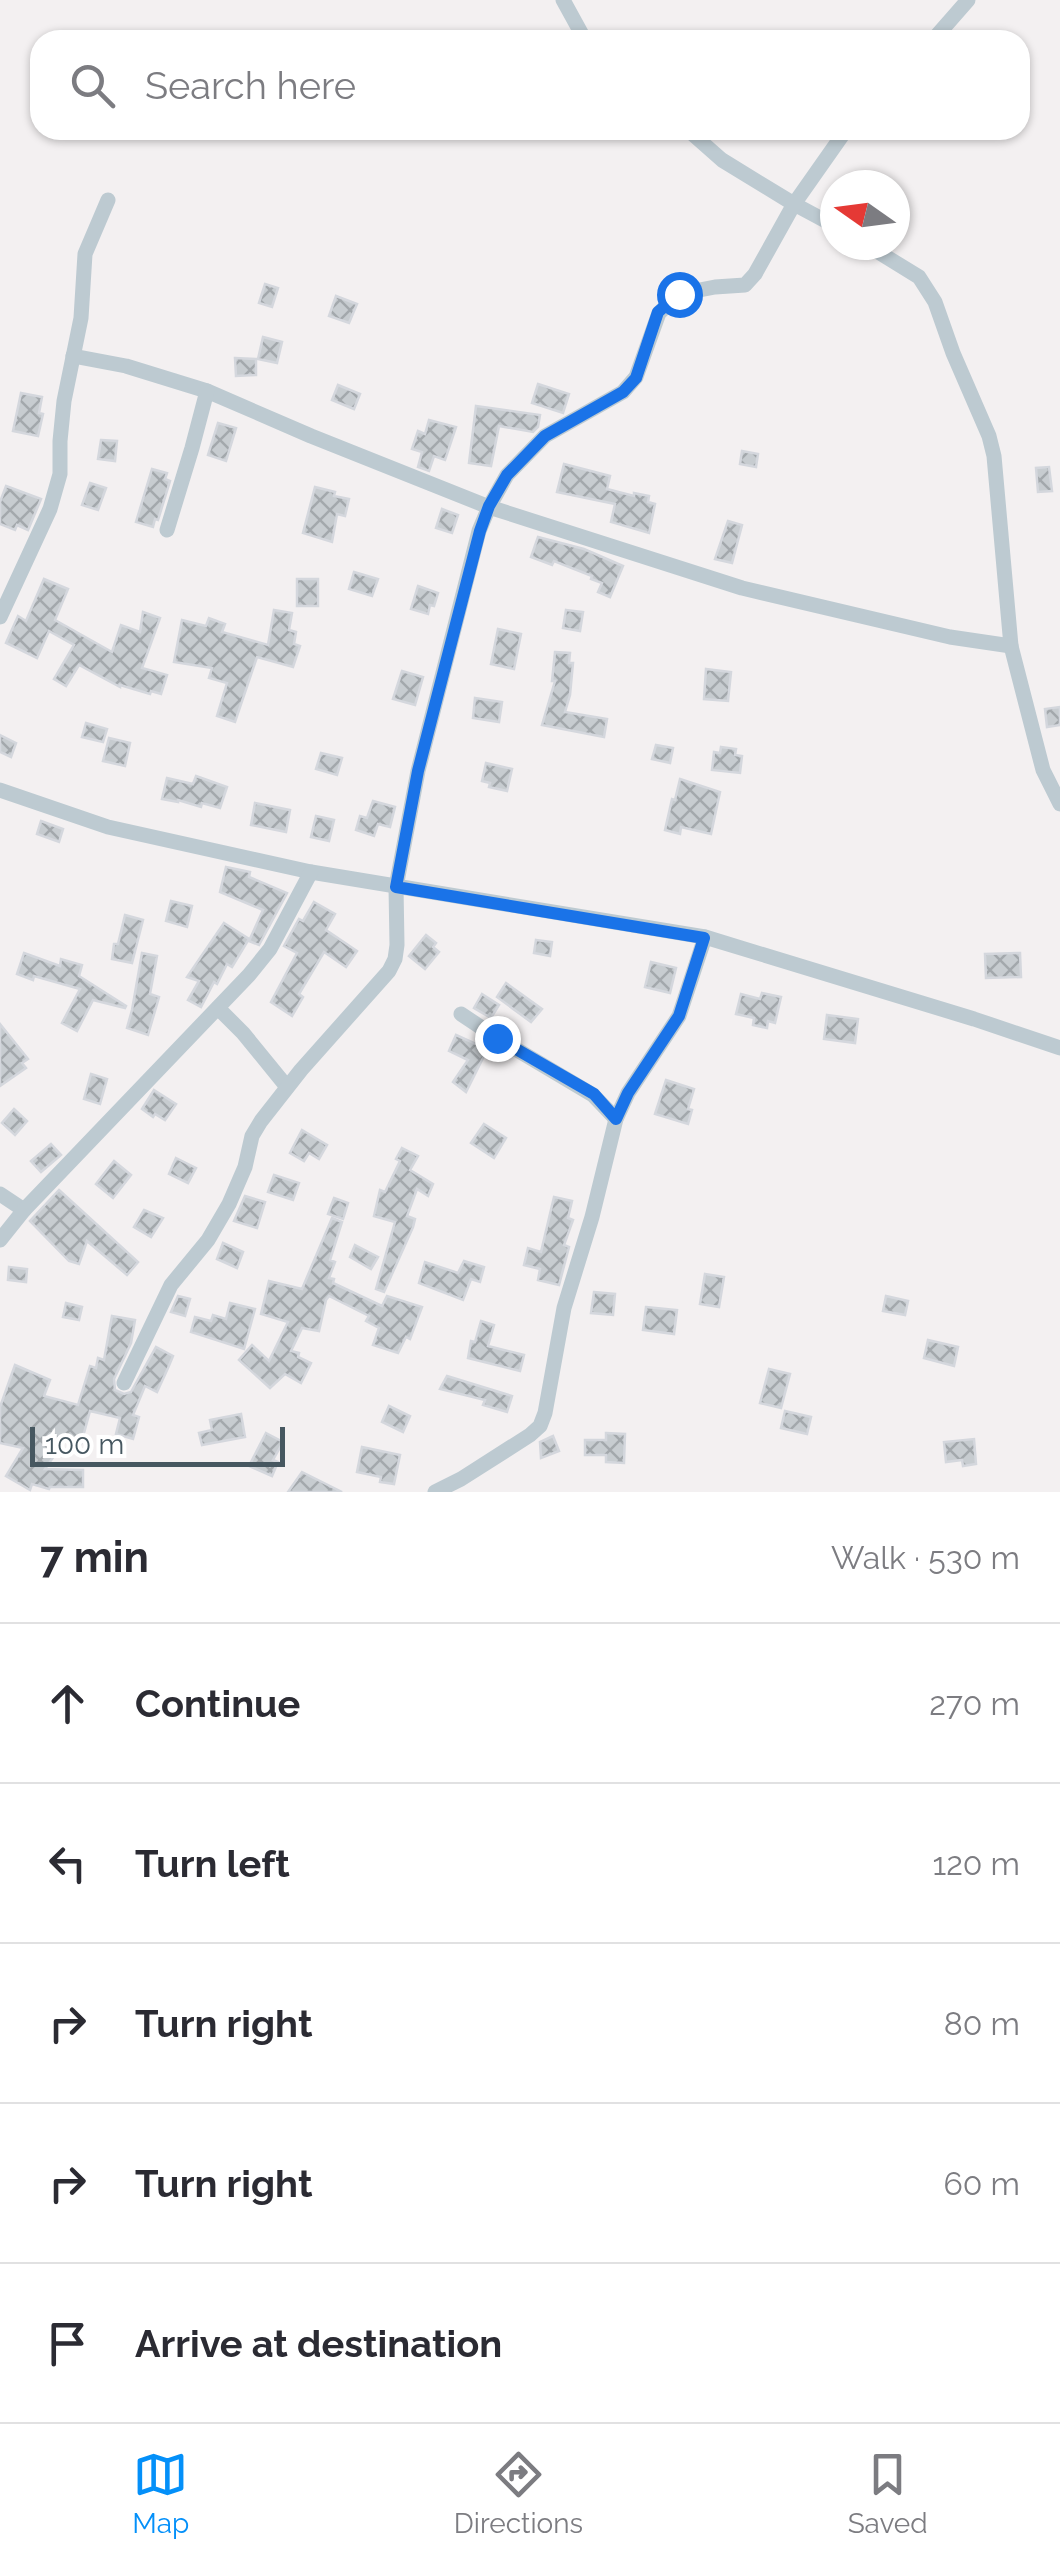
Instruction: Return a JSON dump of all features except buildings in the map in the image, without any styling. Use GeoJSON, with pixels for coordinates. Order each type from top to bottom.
{"type":"FeatureCollection","features":[{"type":"Feature","properties":{"kind":"street"},"geometry":{"type":"LineString","coordinates":[[563,0],[580,30]]}},
{"type":"Feature","properties":{"kind":"street"},"geometry":{"type":"LineString","coordinates":[[942,30],[968,0]]}},
{"type":"Feature","properties":{"kind":"street"},"geometry":{"type":"LineString","coordinates":[[699,140],[722,160],[820,218]]}},
{"type":"Feature","properties":{"kind":"street"},"geometry":{"type":"LineString","coordinates":[[124,1383],[171,1285],[208,1240],[229,1204],[252,1136],[287,1087],[389,972],[395,959],[396,887],[418,771],[489,506],[507,475],[545,436],[623,392],[636,378],[658,312],[679,294],[744,285],[755,274],[794,204],[839,140]]}},
{"type":"Feature","properties":{"kind":"street"},"geometry":{"type":"LineString","coordinates":[[0,617],[50,509],[60,474],[64,401],[81,318],[85,254],[108,200]]}},
{"type":"Feature","properties":{"kind":"street"},"geometry":{"type":"LineString","coordinates":[[891,260],[918,277],[934,302],[989,436],[1011,646],[1043,770],[1054,776],[1060,804]]}},
{"type":"Feature","properties":{"kind":"street"},"geometry":{"type":"LineString","coordinates":[[73,356],[126,366],[206,391],[489,506],[742,588],[950,637],[1011,646]]}},
{"type":"Feature","properties":{"kind":"street"},"geometry":{"type":"LineString","coordinates":[[167,530],[206,391]]}},
{"type":"Feature","properties":{"kind":"street"},"geometry":{"type":"LineString","coordinates":[[0,790],[108,827],[311,872],[704,938],[1060,1048]]}},
{"type":"Feature","properties":{"kind":"street"},"geometry":{"type":"LineString","coordinates":[[0,1240],[270,949],[311,872]]}},
{"type":"Feature","properties":{"kind":"street"},"geometry":{"type":"LineString","coordinates":[[435,1492],[540,1426],[564,1308],[616,1119],[628,1093],[679,1016],[704,938]]}},
{"type":"Feature","properties":{"kind":"street"},"geometry":{"type":"LineString","coordinates":[[218,1008],[287,1087]]}},
{"type":"Feature","properties":{"kind":"street"},"geometry":{"type":"LineString","coordinates":[[461,1014],[594,1094],[616,1119]]}},
{"type":"Feature","properties":{"kind":"street"},"geometry":{"type":"LineString","coordinates":[[0,1194],[24,1210]]}},
{"type":"Feature","properties":{"kind":"route"},"geometry":{"type":"LineString","coordinates":[[497,1038],[594,1094],[616,1119],[628,1093],[679,1016],[704,938],[396,887],[418,771],[489,506],[507,475],[545,436],[623,392],[636,378],[658,312],[679,294]]}}]}
